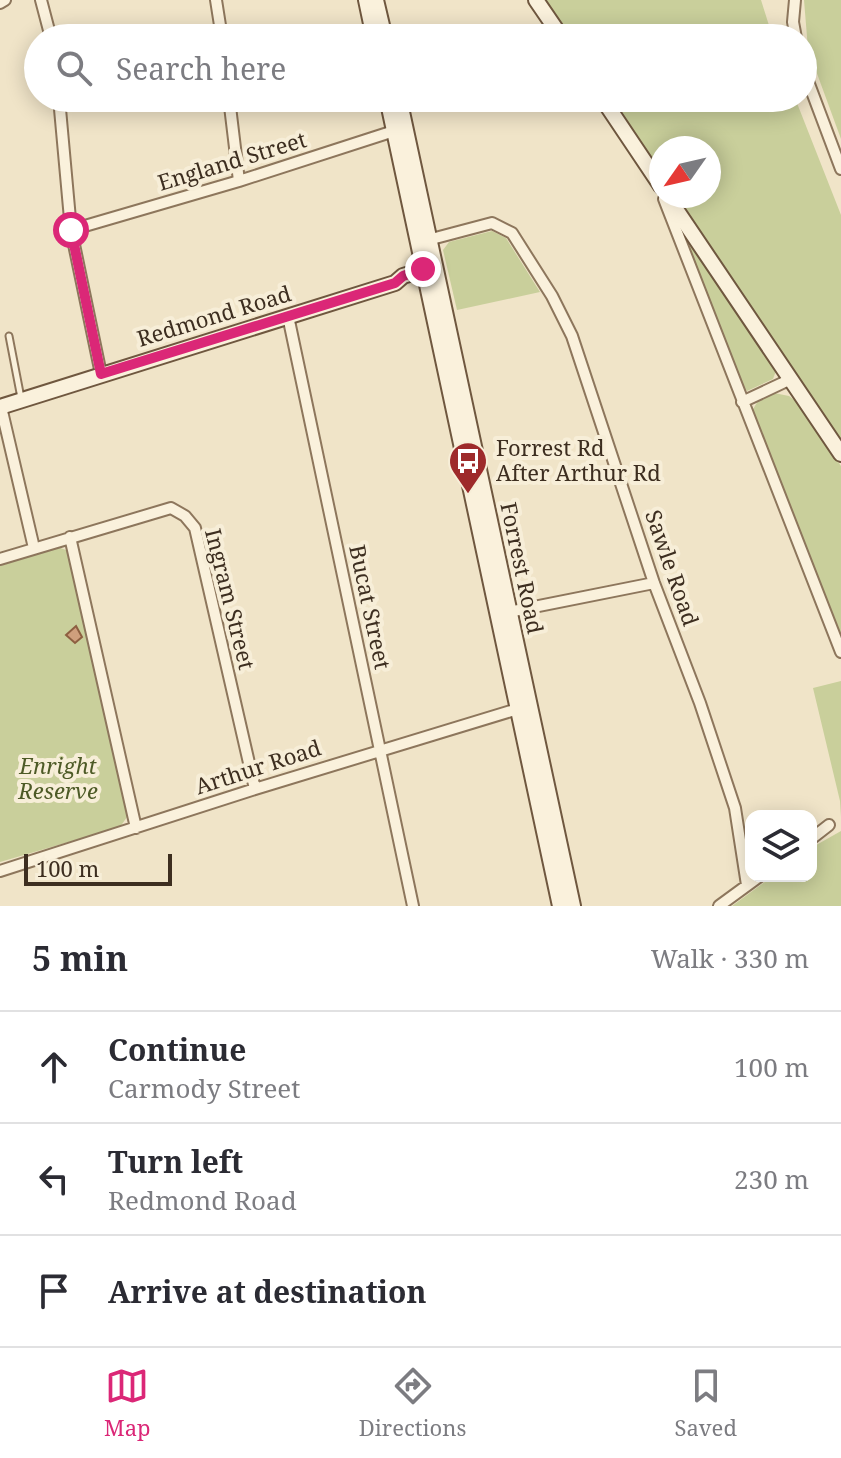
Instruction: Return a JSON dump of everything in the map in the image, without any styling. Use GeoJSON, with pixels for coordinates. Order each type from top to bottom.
{"type":"FeatureCollection","features":[{"type":"Feature","properties":{"kind":"main road"},"geometry":{"type":"LineString","coordinates":[[366,0],[371,24]]}},
{"type":"Feature","properties":{"kind":"main road"},"geometry":{"type":"LineString","coordinates":[[376,0],[382,24]]}},
{"type":"Feature","properties":{"kind":"main road"},"geometry":{"type":"LineString","coordinates":[[536,0],[552,24]]}},
{"type":"Feature","properties":{"kind":"main road","name":"Forrest Road"},"geometry":{"type":"LineString","coordinates":[[393,112],[400,130]]}},
{"type":"Feature","properties":{"kind":"main road","name":"Forrest Road"},"geometry":{"type":"LineString","coordinates":[[399,112],[400,130],[423,241],[504,613],[560,906]]}},
{"type":"Feature","properties":{"kind":"main road"},"geometry":{"type":"LineString","coordinates":[[611,112],[649,170]]}},
{"type":"Feature","properties":{"kind":"main road"},"geometry":{"type":"LineString","coordinates":[[674,208],[841,454]]}},
{"type":"Feature","properties":{"kind":"main road","name":"Redmond Road"},"geometry":{"type":"LineString","coordinates":[[0,407],[395,283],[406,286],[430,274]]}},
{"type":"Feature","properties":{"kind":"main road","name":"Forrest Road"},"geometry":{"type":"LineString","coordinates":[[523,707],[573,906]]}},
{"type":"Feature","properties":{"kind":"street"},"geometry":{"type":"LineString","coordinates":[[41,0],[47,24]]}},
{"type":"Feature","properties":{"kind":"street"},"geometry":{"type":"LineString","coordinates":[[216,0],[220,24]]}},
{"type":"Feature","properties":{"kind":"street"},"geometry":{"type":"LineString","coordinates":[[793,24],[795,0]]}},
{"type":"Feature","properties":{"kind":"street"},"geometry":{"type":"LineString","coordinates":[[817,105],[841,169]]}},
{"type":"Feature","properties":{"kind":"street"},"geometry":{"type":"LineString","coordinates":[[60,112],[71,230],[101,374]]}},
{"type":"Feature","properties":{"kind":"street"},"geometry":{"type":"LineString","coordinates":[[231,112],[239,181]]}},
{"type":"Feature","properties":{"kind":"street","name":"England Street"},"geometry":{"type":"LineString","coordinates":[[71,230],[400,130]]}},
{"type":"Feature","properties":{"kind":"street"},"geometry":{"type":"LineString","coordinates":[[669,208],[841,652]]}},
{"type":"Feature","properties":{"kind":"street","name":"Sawle Road"},"geometry":{"type":"LineString","coordinates":[[423,241],[492,223],[512,233],[552,296],[572,336],[654,583],[700,703],[735,808],[747,885]]}},
{"type":"Feature","properties":{"kind":"street","name":"Bucat Street"},"geometry":{"type":"LineString","coordinates":[[288,316],[413,906]]}},
{"type":"Feature","properties":{"kind":"street"},"geometry":{"type":"LineString","coordinates":[[742,402],[791,379]]}},
{"type":"Feature","properties":{"kind":"street"},"geometry":{"type":"LineString","coordinates":[[0,407],[34,548]]}},
{"type":"Feature","properties":{"kind":"street","name":"Ingram Street"},"geometry":{"type":"LineString","coordinates":[[0,559],[171,508],[185,516],[195,528],[255,789]]}},
{"type":"Feature","properties":{"kind":"street"},"geometry":{"type":"LineString","coordinates":[[70,537],[136,828]]}},
{"type":"Feature","properties":{"kind":"street"},"geometry":{"type":"LineString","coordinates":[[504,613],[654,583]]}},
{"type":"Feature","properties":{"kind":"street","name":"Arthur Road"},"geometry":{"type":"LineString","coordinates":[[0,871],[523,707]]}},
{"type":"Feature","properties":{"kind":"street"},"geometry":{"type":"LineString","coordinates":[[817,834],[829,825]]}},
{"type":"Feature","properties":{"kind":"street"},"geometry":{"type":"LineString","coordinates":[[719,906],[751,882]]}},
{"type":"Feature","properties":{"kind":"lane"},"geometry":{"type":"LineString","coordinates":[[9,336],[22,400]]}},
{"type":"Feature","properties":{"kind":"green space"},"geometry":{"type":"Polygon","coordinates":[[[545,0],[761,0],[769,24],[561,24],[545,0]]]}},
{"type":"Feature","properties":{"kind":"green space"},"geometry":{"type":"Polygon","coordinates":[[[804,0],[841,0],[841,139],[817,74],[817,24],[806,24],[804,0]]]}},
{"type":"Feature","properties":{"kind":"green space"},"geometry":{"type":"Polygon","coordinates":[[[619,112],[801,112],[841,215],[841,443],[683,208],[721,208],[721,136],[649,136],[649,157],[619,112]]]}},
{"type":"Feature","properties":{"kind":"green space"},"geometry":{"type":"Polygon","coordinates":[[[492,231],[506,238],[540,292],[457,310],[443,250],[449,242],[492,231]]]}},
{"type":"Feature","properties":{"kind":"green space"},"geometry":{"type":"Polygon","coordinates":[[[695,244],[776,371],[773,379],[747,391],[689,247],[695,244]]]}},
{"type":"Feature","properties":{"kind":"green space"},"geometry":{"type":"Polygon","coordinates":[[[774,393],[789,396],[797,402],[841,466],[841,634],[752,411],[759,399],[774,393]]]}},
{"type":"Feature","properties":{"kind":"green space","name":"Enright Reserve"},"geometry":{"type":"Polygon","coordinates":[[[58,547],[66,550],[70,557],[127,817],[120,827],[0,862],[0,566],[58,547]]]}},
{"type":"Feature","properties":{"kind":"green space"},"geometry":{"type":"Polygon","coordinates":[[[841,681],[841,817],[840,801],[813,688],[841,681]]]}},
{"type":"Feature","properties":{"kind":"green space"},"geometry":{"type":"Polygon","coordinates":[[[841,831],[841,906],[732,906],[765,882],[817,882],[817,845],[841,831]]]}},
{"type":"Feature","properties":{"kind":"building"},"geometry":{"type":"Polygon","coordinates":[[[76,626],[82,637],[75,643],[66,635],[76,626]]]}},
{"type":"Feature","properties":{"kind":"place","name":"Forrest Rd After Arthur Rd"},"geometry":{"type":"Point","coordinates":[468,495]}},
{"type":"Feature","properties":{"kind":"route"},"geometry":{"type":"LineString","coordinates":[[71,230],[101,374],[395,283],[403,276],[423,269]]}}]}
